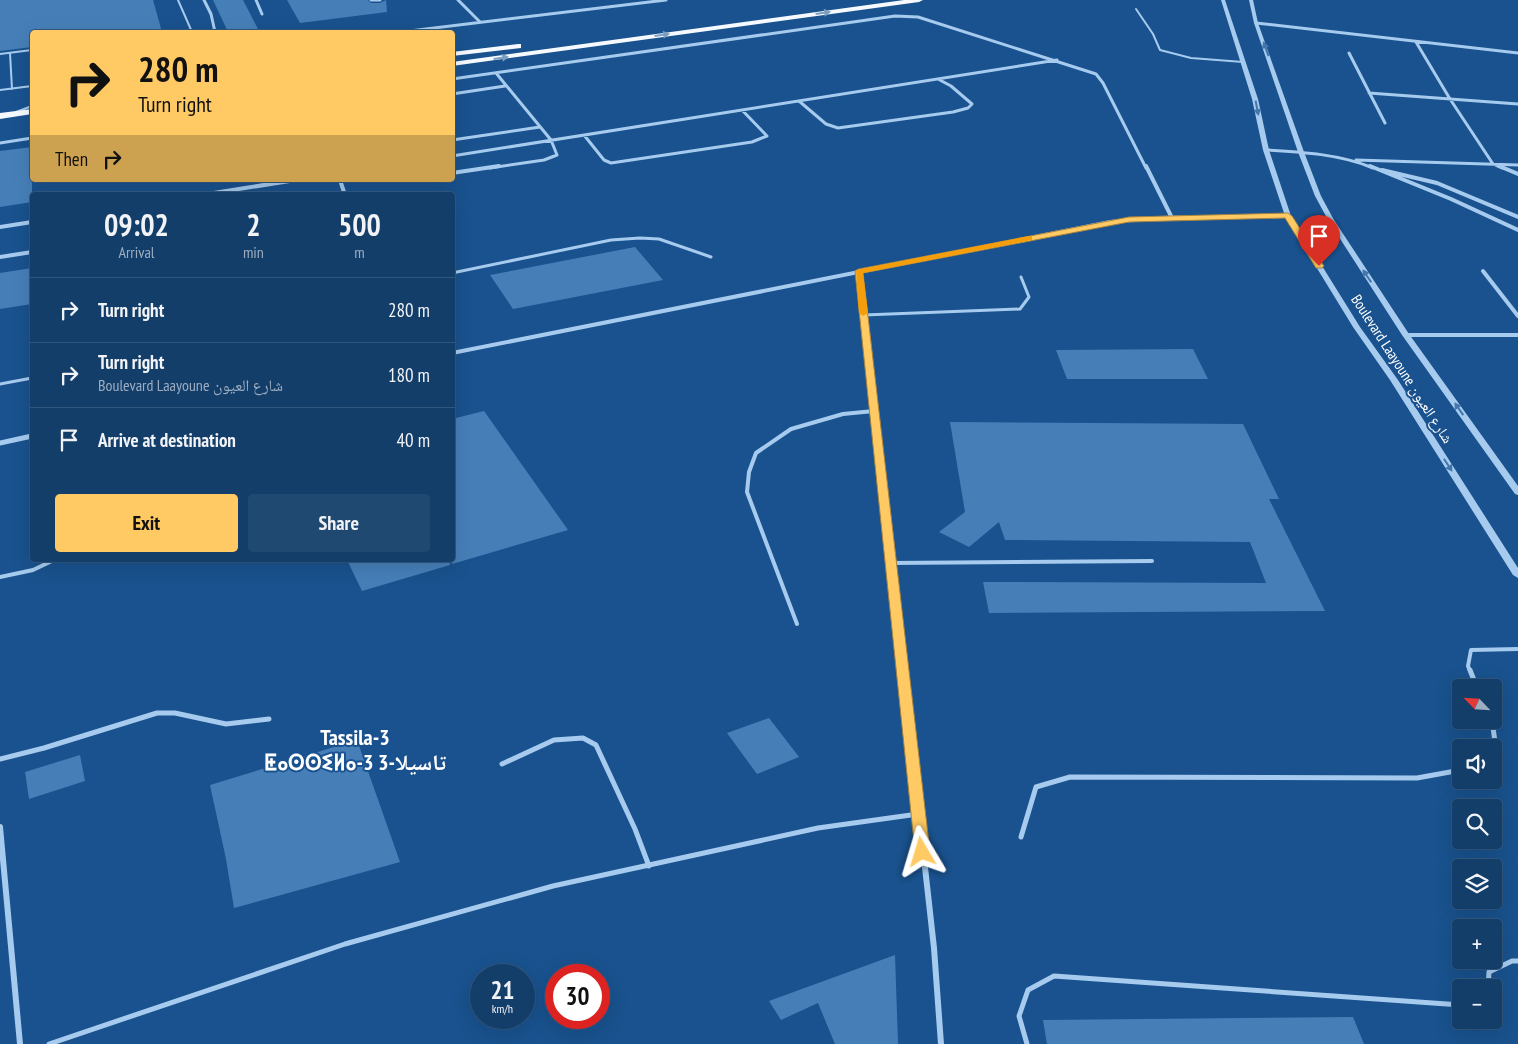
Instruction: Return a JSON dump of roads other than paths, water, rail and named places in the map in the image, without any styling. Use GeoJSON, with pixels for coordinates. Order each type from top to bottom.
{"type":"FeatureCollection","features":[{"type":"Feature","properties":{"kind":"highway"},"geometry":{"type":"LineString","coordinates":[[836,3],[856,0]]}},
{"type":"Feature","properties":{"kind":"highway"},"geometry":{"type":"LineString","coordinates":[[455,64],[919,0]]}},
{"type":"Feature","properties":{"kind":"highway"},"geometry":{"type":"LineString","coordinates":[[455,54],[531,44]]}},
{"type":"Feature","properties":{"kind":"highway"},"geometry":{"type":"LineString","coordinates":[[1,119],[30,112]]}},
{"type":"Feature","properties":{"kind":"highway"},"geometry":{"type":"LineString","coordinates":[[1,119],[30,120]]}},
{"type":"Feature","properties":{"kind":"street"},"geometry":{"type":"LineString","coordinates":[[204,0],[214,30]]}},
{"type":"Feature","properties":{"kind":"street"},"geometry":{"type":"LineString","coordinates":[[256,0],[262,14]]}},
{"type":"Feature","properties":{"kind":"street"},"geometry":{"type":"LineString","coordinates":[[371,0],[380,0]]}},
{"type":"Feature","properties":{"kind":"street"},"geometry":{"type":"LineString","coordinates":[[458,0],[480,22]]}},
{"type":"Feature","properties":{"kind":"street"},"geometry":{"type":"LineString","coordinates":[[417,30],[666,0]]}},
{"type":"Feature","properties":{"kind":"street","name":"Boulevard Laayoune شارع العيون"},"geometry":{"type":"LineString","coordinates":[[1223,0],[1255,99],[1266,150],[1288,216],[1357,327],[1394,380],[1518,575]]}},
{"type":"Feature","properties":{"kind":"street","name":"Boulevard Laayoune شارع العيون"},"geometry":{"type":"LineString","coordinates":[[1251,0],[1256,23],[1301,152],[1318,196],[1339,235],[1406,335],[1518,492]]}},
{"type":"Feature","properties":{"kind":"street"},"geometry":{"type":"LineString","coordinates":[[455,79],[904,16],[926,19],[1091,71],[1099,77],[1172,218]]}},
{"type":"Feature","properties":{"kind":"street"},"geometry":{"type":"LineString","coordinates":[[1256,23],[1518,53]]}},
{"type":"Feature","properties":{"kind":"street"},"geometry":{"type":"LineString","coordinates":[[1416,42],[1450,100],[1493,164],[1518,174]]}},
{"type":"Feature","properties":{"kind":"street"},"geometry":{"type":"LineString","coordinates":[[1349,53],[1385,123]]}},
{"type":"Feature","properties":{"kind":"street"},"geometry":{"type":"LineString","coordinates":[[455,156],[1058,60]]}},
{"type":"Feature","properties":{"kind":"street"},"geometry":{"type":"LineString","coordinates":[[455,174],[551,158],[557,155],[551,140],[496,73]]}},
{"type":"Feature","properties":{"kind":"street"},"geometry":{"type":"LineString","coordinates":[[799,101],[826,124],[838,128],[953,112],[968,108],[972,104],[952,86],[938,79]]}},
{"type":"Feature","properties":{"kind":"street"},"geometry":{"type":"LineString","coordinates":[[455,94],[505,86]]}},
{"type":"Feature","properties":{"kind":"street"},"geometry":{"type":"LineString","coordinates":[[1369,93],[1518,104]]}},
{"type":"Feature","properties":{"kind":"street"},"geometry":{"type":"LineString","coordinates":[[584,135],[604,160],[611,163],[752,142],[767,136],[742,110]]}},
{"type":"Feature","properties":{"kind":"street"},"geometry":{"type":"LineString","coordinates":[[455,140],[540,127]]}},
{"type":"Feature","properties":{"kind":"street"},"geometry":{"type":"LineString","coordinates":[[0,143],[30,138]]}},
{"type":"Feature","properties":{"kind":"street"},"geometry":{"type":"LineString","coordinates":[[1266,150],[1301,152],[1359,162],[1451,199],[1518,230]]}},
{"type":"Feature","properties":{"kind":"street"},"geometry":{"type":"LineString","coordinates":[[1347,159],[1518,165]]}},
{"type":"Feature","properties":{"kind":"street"},"geometry":{"type":"LineString","coordinates":[[1368,167],[1437,183],[1518,217]]}},
{"type":"Feature","properties":{"kind":"street"},"geometry":{"type":"LineString","coordinates":[[220,192],[283,182]]}},
{"type":"Feature","properties":{"kind":"street"},"geometry":{"type":"LineString","coordinates":[[455,351],[1110,222],[1172,218],[1288,216]]}},
{"type":"Feature","properties":{"kind":"street"},"geometry":{"type":"LineString","coordinates":[[0,227],[30,222]]}},
{"type":"Feature","properties":{"kind":"street"},"geometry":{"type":"LineString","coordinates":[[0,257],[30,252]]}},
{"type":"Feature","properties":{"kind":"street"},"geometry":{"type":"LineString","coordinates":[[859,271],[934,948],[941,1044]]}},
{"type":"Feature","properties":{"kind":"street"},"geometry":{"type":"LineString","coordinates":[[1482,272],[1518,316]]}},
{"type":"Feature","properties":{"kind":"street"},"geometry":{"type":"LineString","coordinates":[[1406,335],[1518,335]]}},
{"type":"Feature","properties":{"kind":"street"},"geometry":{"type":"LineString","coordinates":[[0,443],[30,436]]}},
{"type":"Feature","properties":{"kind":"street"},"geometry":{"type":"LineString","coordinates":[[0,827],[20,1044]]}},
{"type":"Feature","properties":{"kind":"lane"},"geometry":{"type":"LineString","coordinates":[[178,0],[191,30]]}},
{"type":"Feature","properties":{"kind":"lane"},"geometry":{"type":"LineString","coordinates":[[1136,9],[1153,34],[1160,50],[1175,56],[1243,62]]}},
{"type":"Feature","properties":{"kind":"lane"},"geometry":{"type":"LineString","coordinates":[[0,54],[30,50]]}},
{"type":"Feature","properties":{"kind":"lane"},"geometry":{"type":"LineString","coordinates":[[10,53],[12,89]]}},
{"type":"Feature","properties":{"kind":"lane"},"geometry":{"type":"LineString","coordinates":[[0,90],[30,86]]}},
{"type":"Feature","properties":{"kind":"lane"},"geometry":{"type":"LineString","coordinates":[[1,119],[30,107]]}},
{"type":"Feature","properties":{"kind":"lane"},"geometry":{"type":"LineString","coordinates":[[455,272],[603,242],[640,238],[659,239],[712,257]]}},
{"type":"Feature","properties":{"kind":"lane"},"geometry":{"type":"LineString","coordinates":[[864,316],[1020,309],[1029,297],[1021,277]]}},
{"type":"Feature","properties":{"kind":"lane"},"geometry":{"type":"LineString","coordinates":[[0,384],[30,378]]}},
{"type":"Feature","properties":{"kind":"lane"},"geometry":{"type":"LineString","coordinates":[[797,624],[747,492],[749,472],[756,453],[791,429],[843,414],[874,411]]}},
{"type":"Feature","properties":{"kind":"lane"},"geometry":{"type":"LineString","coordinates":[[890,563],[1152,561]]}},
{"type":"Feature","properties":{"kind":"lane"},"geometry":{"type":"LineString","coordinates":[[0,577],[33,570],[50,562]]}},
{"type":"Feature","properties":{"kind":"lane"},"geometry":{"type":"LineString","coordinates":[[1473,679],[1468,666],[1471,650],[1518,649]]}},
{"type":"Feature","properties":{"kind":"lane"},"geometry":{"type":"LineString","coordinates":[[0,759],[44,748],[157,712],[171,711],[201,720],[227,724],[269,719]]}},
{"type":"Feature","properties":{"kind":"lane"},"geometry":{"type":"LineString","coordinates":[[502,764],[554,740],[583,738],[596,745],[635,829],[649,866]]}},
{"type":"Feature","properties":{"kind":"lane"},"geometry":{"type":"LineString","coordinates":[[1021,837],[1036,787],[1070,777],[1417,778],[1452,772]]}},
{"type":"Feature","properties":{"kind":"lane"},"geometry":{"type":"LineString","coordinates":[[49,1044],[345,944],[553,886],[818,828],[918,814]]}},
{"type":"Feature","properties":{"kind":"lane"},"geometry":{"type":"LineString","coordinates":[[1489,979],[1489,972],[1512,961],[1518,961]]}},
{"type":"Feature","properties":{"kind":"lane"},"geometry":{"type":"LineString","coordinates":[[1027,1044],[1019,1016],[1028,990],[1054,976],[1452,1004]]}},
{"type":"Feature","properties":{"kind":"district","name":"Tassila-3 ⵟⴰⵙⵙⵉⵍⴰ-3 3-تاسيلا"},"geometry":{"type":"Point","coordinates":[355,750]}}]}
